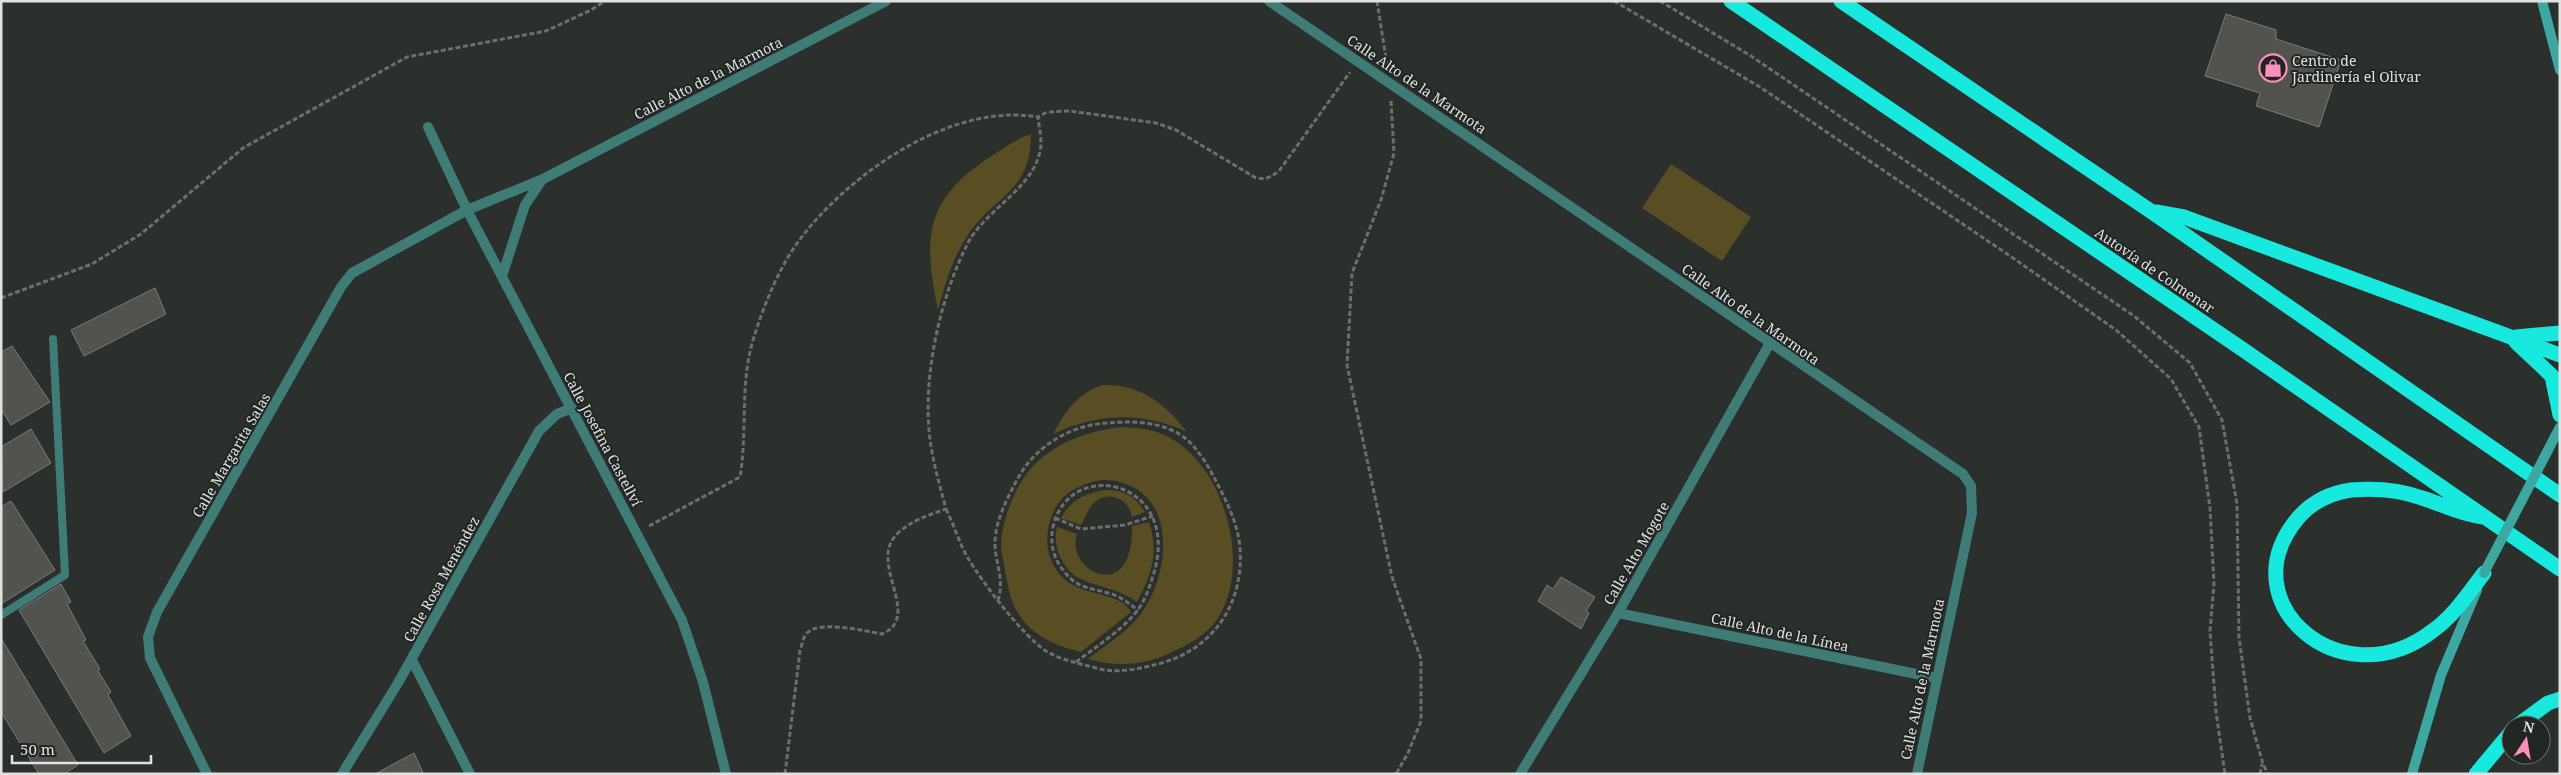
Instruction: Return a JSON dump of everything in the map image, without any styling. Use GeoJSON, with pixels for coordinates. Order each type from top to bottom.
{"type":"FeatureCollection","features":[{"type":"Feature","properties":{"kind":"highway","name":"Autovía de Colmenar"},"geometry":{"type":"LineString","coordinates":[[1731,1],[2560,569]]}},
{"type":"Feature","properties":{"kind":"highway"},"geometry":{"type":"LineString","coordinates":[[1841,1],[2152,212],[2560,495]]}},
{"type":"Feature","properties":{"kind":"highway"},"geometry":{"type":"LineString","coordinates":[[2152,212],[2184,217],[2560,355]]}},
{"type":"Feature","properties":{"kind":"highway"},"geometry":{"type":"LineString","coordinates":[[2511,337],[2560,333]]}},
{"type":"Feature","properties":{"kind":"highway"},"geometry":{"type":"LineString","coordinates":[[2511,337],[2552,376],[2560,415]]}},
{"type":"Feature","properties":{"kind":"highway"},"geometry":{"type":"LineString","coordinates":[[2484,573],[2465,598],[2432,632],[2408,647],[2389,653],[2349,655],[2329,649],[2310,639],[2296,624],[2287,611],[2281,597],[2277,571],[2281,548],[2291,526],[2313,504],[2338,492],[2371,489],[2406,494],[2462,514],[2486,517]]}},
{"type":"Feature","properties":{"kind":"highway"},"geometry":{"type":"LineString","coordinates":[[2532,715],[2548,703],[2560,699]]}},
{"type":"Feature","properties":{"kind":"highway"},"geometry":{"type":"LineString","coordinates":[[2476,774],[2501,744]]}},
{"type":"Feature","properties":{"kind":"main road"},"geometry":{"type":"LineString","coordinates":[[2542,1],[2560,70]]}},
{"type":"Feature","properties":{"kind":"main road"},"geometry":{"type":"LineString","coordinates":[[2412,774],[2441,675],[2484,573],[2560,428]]}},
{"type":"Feature","properties":{"kind":"street","name":"Calle Alto de la Marmota"},"geometry":{"type":"LineString","coordinates":[[467,210],[543,179],[886,1]]}},
{"type":"Feature","properties":{"kind":"street","name":"Calle Alto de la Marmota"},"geometry":{"type":"LineString","coordinates":[[1269,1],[1963,474],[1971,486],[1972,513],[1917,774]]}},
{"type":"Feature","properties":{"kind":"street","name":"Calle Josefina Castellví"},"geometry":{"type":"LineString","coordinates":[[428,127],[467,210],[682,620],[703,682],[726,774]]}},
{"type":"Feature","properties":{"kind":"street","name":"Calle Alto de la Marmota"},"geometry":{"type":"LineString","coordinates":[[502,276],[525,205],[543,179]]}},
{"type":"Feature","properties":{"kind":"street","name":"Calle Margarita Salas"},"geometry":{"type":"LineString","coordinates":[[207,774],[150,658],[148,638],[156,612],[341,287],[352,273],[467,210]]}},
{"type":"Feature","properties":{"kind":"street","name":"Calle Alto Mogote"},"geometry":{"type":"LineString","coordinates":[[1520,774],[1618,613],[1770,344]]}},
{"type":"Feature","properties":{"kind":"street","name":"Calle Rosa Menéndez"},"geometry":{"type":"LineString","coordinates":[[342,774],[412,660],[539,432],[557,414],[572,408]]}},
{"type":"Feature","properties":{"kind":"street","name":"Calle Alto de la Línea"},"geometry":{"type":"LineString","coordinates":[[1618,613],[1936,678]]}},
{"type":"Feature","properties":{"kind":"street"},"geometry":{"type":"LineString","coordinates":[[412,660],[470,774]]}},
{"type":"Feature","properties":{"kind":"lane"},"geometry":{"type":"LineString","coordinates":[[1,615],[65,575],[53,339]]}},
{"type":"Feature","properties":{"kind":"path"},"geometry":{"type":"LineString","coordinates":[[1,298],[92,264],[142,234],[244,148],[407,57],[546,31],[591,10],[605,1]]}},
{"type":"Feature","properties":{"kind":"path"},"geometry":{"type":"LineString","coordinates":[[1378,1],[1390,82],[1394,153],[1380,200],[1352,273],[1347,365],[1392,577],[1421,659],[1421,721],[1408,753],[1396,774]]}},
{"type":"Feature","properties":{"kind":"path"},"geometry":{"type":"LineString","coordinates":[[1614,1],[1760,87],[2012,258],[2116,330],[2171,379],[2199,427],[2210,508],[2214,584],[2210,631],[2216,712],[2225,774]]}},
{"type":"Feature","properties":{"kind":"path"},"geometry":{"type":"LineString","coordinates":[[1660,1],[1751,56],[2134,316],[2190,363],[2222,420],[2237,504],[2239,637],[2250,718],[2263,764],[2268,774]]}},
{"type":"Feature","properties":{"kind":"path"},"geometry":{"type":"LineString","coordinates":[[637,532],[740,477],[745,384],[754,339],[771,292],[782,268],[808,229],[840,197],[875,168],[916,142],[944,129],[973,119],[1021,114],[1038,117],[1047,112],[1070,111],[1156,123],[1176,130],[1262,180],[1271,178],[1279,171],[1358,61]]}},
{"type":"Feature","properties":{"kind":"path"},"geometry":{"type":"LineString","coordinates":[[998,600],[1002,588],[995,544],[997,526],[1017,480],[1030,460],[1052,441],[1073,430],[1096,423],[1132,422],[1154,425],[1182,436],[1210,470],[1235,523],[1240,547],[1239,574],[1233,600],[1223,621],[1204,642],[1176,660],[1135,670],[1100,670],[1060,659],[1043,649],[998,600],[968,558],[946,509],[935,467],[929,418],[931,367],[939,326],[950,286],[969,242],[993,211],[1028,178],[1037,160],[1041,143],[1038,117]]}},
{"type":"Feature","properties":{"kind":"path"},"geometry":{"type":"LineString","coordinates":[[1076,663],[1120,629],[1138,610],[1148,591],[1157,562],[1158,546],[1153,516],[1148,506],[1137,496],[1120,488],[1106,486],[1090,488],[1073,494],[1063,504],[1055,518],[1051,539],[1052,552],[1071,580],[1084,587],[1120,598],[1138,610]]}},
{"type":"Feature","properties":{"kind":"path"},"geometry":{"type":"LineString","coordinates":[[786,774],[800,651],[804,638],[808,632],[822,626],[882,634],[891,630],[897,622],[899,613],[888,570],[887,555],[890,544],[897,534],[918,518],[946,509]]}},
{"type":"Feature","properties":{"kind":"path"},"geometry":{"type":"LineString","coordinates":[[1055,518],[1081,529],[1125,525],[1153,516]]}},
{"type":"Feature","properties":{"kind":"path"},"geometry":{"type":"LineString","coordinates":[[2260,774],[2263,764]]}},
{"type":"Feature","properties":{"kind":"shaded area"},"geometry":{"type":"Polygon","coordinates":[[[1031,134],[1025,170],[1018,182],[977,224],[961,246],[946,282],[938,310],[933,286],[930,244],[933,226],[939,209],[949,193],[964,177],[1001,150],[1031,134]]]}},
{"type":"Feature","properties":{"kind":"shaded area"},"geometry":{"type":"Polygon","coordinates":[[[1671,164],[1751,217],[1722,261],[1642,208],[1671,164]]]}},
{"type":"Feature","properties":{"kind":"shaded area"},"geometry":{"type":"Polygon","coordinates":[[[1103,385],[1129,388],[1151,397],[1170,412],[1187,432],[1153,421],[1120,417],[1086,422],[1053,434],[1062,418],[1079,398],[1094,388],[1103,385]]]}},
{"type":"Feature","properties":{"kind":"shaded area"},"geometry":{"type":"Polygon","coordinates":[[[1121,427],[1147,429],[1162,434],[1184,447],[1203,467],[1217,492],[1227,519],[1232,548],[1232,576],[1226,602],[1213,625],[1194,641],[1183,647],[1161,657],[1130,664],[1099,662],[1088,659],[1132,624],[1144,609],[1154,590],[1161,569],[1163,547],[1161,526],[1154,508],[1142,493],[1123,483],[1109,480],[1091,482],[1066,495],[1051,518],[1047,535],[1048,546],[1050,557],[1058,572],[1068,582],[1079,588],[1114,599],[1124,604],[1131,612],[1081,652],[1045,639],[1024,621],[1012,600],[1001,547],[1004,525],[1011,502],[1022,481],[1035,464],[1054,449],[1075,438],[1097,431],[1121,427]]]}},
{"type":"Feature","properties":{"kind":"shaded area"},"geometry":{"type":"Polygon","coordinates":[[[1105,490],[1118,491],[1128,495],[1145,512],[1132,517],[1128,506],[1118,498],[1107,496],[1094,503],[1081,525],[1061,518],[1069,506],[1079,498],[1105,490]]]}},
{"type":"Feature","properties":{"kind":"shaded area"},"geometry":{"type":"Polygon","coordinates":[[[1149,522],[1154,553],[1147,582],[1137,602],[1114,590],[1079,578],[1063,563],[1057,549],[1057,527],[1077,534],[1076,548],[1080,560],[1089,569],[1100,574],[1112,574],[1122,567],[1130,551],[1132,526],[1149,522]]]}},
{"type":"Feature","properties":{"kind":"building","name":"Centro de Jardinería el Olivar"},"geometry":{"type":"Polygon","coordinates":[[[2226,14],[2276,30],[2276,39],[2341,60],[2319,127],[2256,106],[2260,93],[2205,76],[2226,14]]]}},
{"type":"Feature","properties":{"kind":"building"},"geometry":{"type":"Polygon","coordinates":[[[155,288],[166,314],[84,356],[71,330],[155,288]]]}},
{"type":"Feature","properties":{"kind":"building"},"geometry":{"type":"Polygon","coordinates":[[[12,346],[50,402],[11,425],[1,409],[1,352],[12,346]]]}},
{"type":"Feature","properties":{"kind":"building"},"geometry":{"type":"Polygon","coordinates":[[[31,429],[51,463],[3,492],[1,447],[31,429]]]}},
{"type":"Feature","properties":{"kind":"building"},"geometry":{"type":"Polygon","coordinates":[[[11,501],[55,570],[1,604],[1,507],[11,501]]]}},
{"type":"Feature","properties":{"kind":"building"},"geometry":{"type":"Polygon","coordinates":[[[1561,577],[1595,597],[1586,611],[1589,613],[1581,629],[1538,601],[1547,585],[1553,589],[1561,577]]]}},
{"type":"Feature","properties":{"kind":"building"},"geometry":{"type":"Polygon","coordinates":[[[61,584],[71,602],[67,604],[86,640],[83,641],[100,669],[98,671],[111,692],[108,695],[131,736],[104,753],[19,610],[61,584]]]}},
{"type":"Feature","properties":{"kind":"building"},"geometry":{"type":"Polygon","coordinates":[[[1,638],[78,765],[64,774],[39,774],[1,712],[1,638]]]}},
{"type":"Feature","properties":{"kind":"building"},"geometry":{"type":"Polygon","coordinates":[[[414,753],[422,774],[375,774],[414,753]]]}},
{"type":"Feature","properties":{"kind":"place","name":"Centro de Jardinería el Olivar"},"geometry":{"type":"Point","coordinates":[2273,68]}}]}
